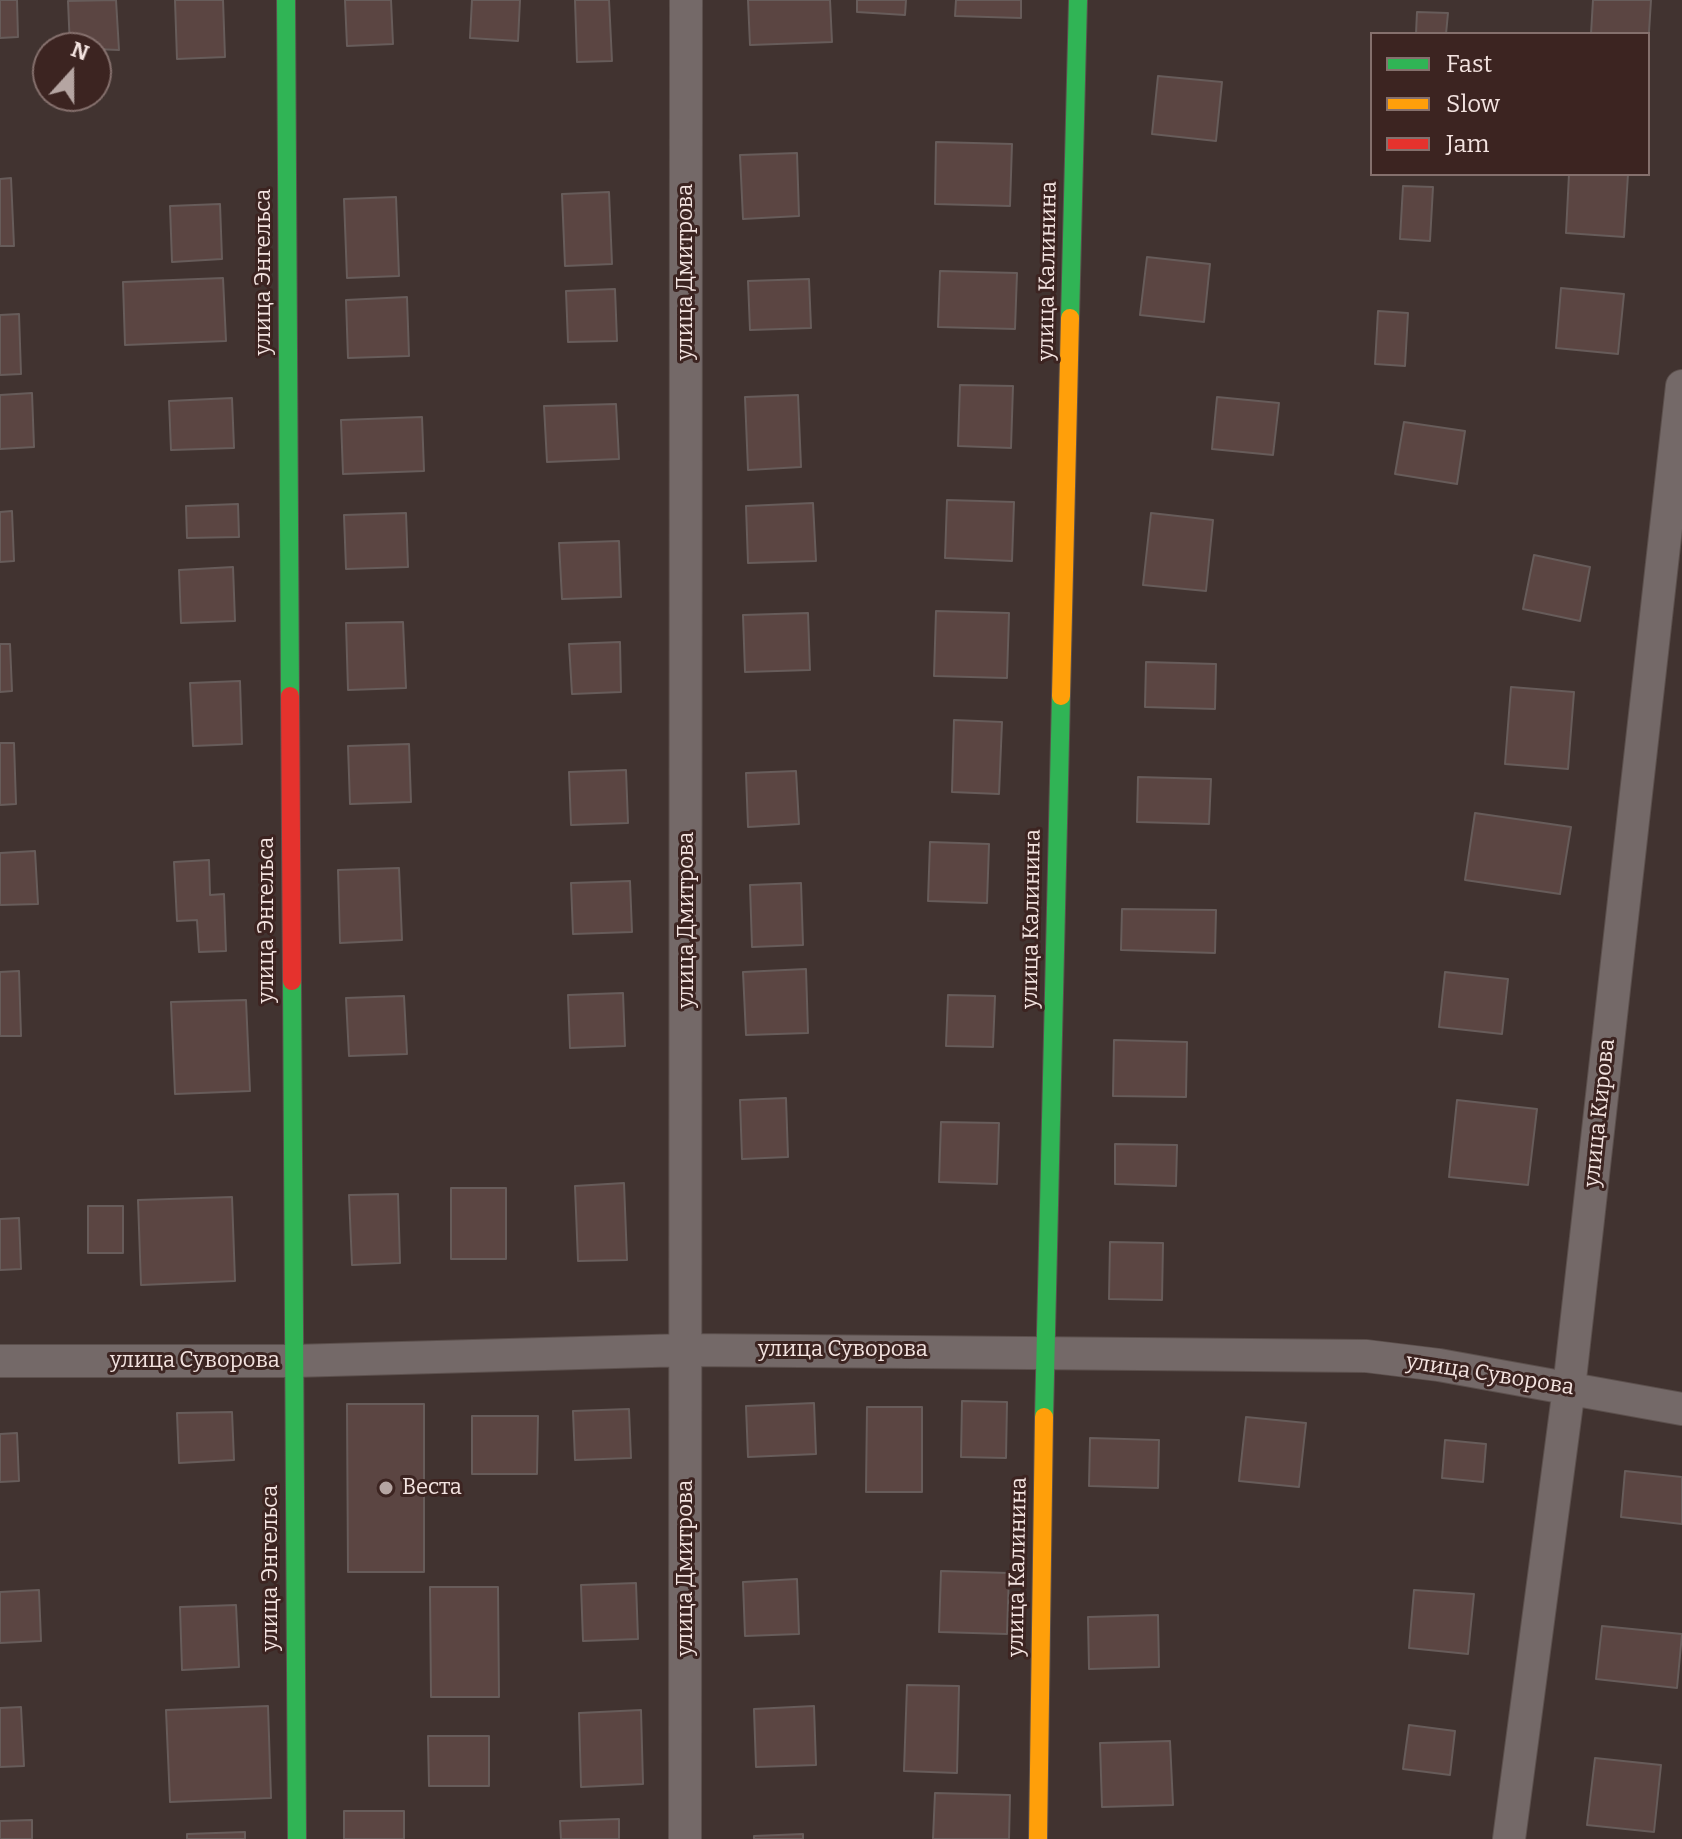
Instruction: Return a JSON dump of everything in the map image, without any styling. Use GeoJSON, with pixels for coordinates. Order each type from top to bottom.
{"type":"FeatureCollection","features":[{"type":"Feature","properties":{"kind":"street","name":"улица Энгельса"},"geometry":{"type":"LineString","coordinates":[[286,0],[297,1839]]}},
{"type":"Feature","properties":{"kind":"street","name":"улица Дмитрова"},"geometry":{"type":"LineString","coordinates":[[685,1839],[686,0]]}},
{"type":"Feature","properties":{"kind":"street","name":"улица Калинина"},"geometry":{"type":"LineString","coordinates":[[1038,1839],[1045,1351],[1078,0]]}},
{"type":"Feature","properties":{"kind":"street","name":"улица Кирова"},"geometry":{"type":"LineString","coordinates":[[1509,1839],[1569,1388],[1682,386]]}},
{"type":"Feature","properties":{"kind":"street","name":"улица Суворова"},"geometry":{"type":"LineString","coordinates":[[0,1361],[294,1361],[687,1350],[1366,1356],[1439,1365],[1682,1409]]}},
{"type":"Feature","properties":{"kind":"building"},"geometry":{"type":"Polygon","coordinates":[[[0,0],[17,0],[18,37],[0,38],[0,0]]]}},
{"type":"Feature","properties":{"kind":"building"},"geometry":{"type":"Polygon","coordinates":[[[116,0],[119,50],[112,50],[112,32],[69,32],[68,1],[116,0]]]}},
{"type":"Feature","properties":{"kind":"building"},"geometry":{"type":"Polygon","coordinates":[[[175,0],[223,0],[225,57],[177,59],[175,0]]]}},
{"type":"Feature","properties":{"kind":"building"},"geometry":{"type":"Polygon","coordinates":[[[345,0],[391,0],[393,44],[347,46],[345,0]]]}},
{"type":"Feature","properties":{"kind":"building"},"geometry":{"type":"Polygon","coordinates":[[[472,0],[520,0],[518,41],[470,38],[472,0]]]}},
{"type":"Feature","properties":{"kind":"building"},"geometry":{"type":"Polygon","coordinates":[[[575,0],[609,0],[612,61],[577,62],[575,0]]]}},
{"type":"Feature","properties":{"kind":"building"},"geometry":{"type":"Polygon","coordinates":[[[748,0],[830,0],[832,42],[750,45],[748,0]]]}},
{"type":"Feature","properties":{"kind":"building"},"geometry":{"type":"Polygon","coordinates":[[[857,0],[906,0],[905,15],[857,12],[857,0]]]}},
{"type":"Feature","properties":{"kind":"building"},"geometry":{"type":"Polygon","coordinates":[[[956,0],[1021,0],[1021,18],[955,16],[956,0]]]}},
{"type":"Feature","properties":{"kind":"building"},"geometry":{"type":"Polygon","coordinates":[[[1593,0],[1651,0],[1649,32],[1591,32],[1593,0]]]}},
{"type":"Feature","properties":{"kind":"building"},"geometry":{"type":"Polygon","coordinates":[[[1417,12],[1448,13],[1446,32],[1416,32],[1417,12]]]}},
{"type":"Feature","properties":{"kind":"building"},"geometry":{"type":"Polygon","coordinates":[[[1158,76],[1222,82],[1216,141],[1152,134],[1158,76]]]}},
{"type":"Feature","properties":{"kind":"building"},"geometry":{"type":"Polygon","coordinates":[[[936,142],[1012,144],[1010,206],[935,204],[936,142]]]}},
{"type":"Feature","properties":{"kind":"building"},"geometry":{"type":"Polygon","coordinates":[[[797,153],[799,216],[743,219],[740,155],[797,153]]]}},
{"type":"Feature","properties":{"kind":"building"},"geometry":{"type":"Polygon","coordinates":[[[1569,176],[1628,176],[1624,237],[1566,233],[1569,176]]]}},
{"type":"Feature","properties":{"kind":"building"},"geometry":{"type":"Polygon","coordinates":[[[11,178],[14,246],[0,246],[0,179],[11,178]]]}},
{"type":"Feature","properties":{"kind":"building"},"geometry":{"type":"Polygon","coordinates":[[[1403,186],[1433,187],[1430,241],[1400,239],[1403,186]]]}},
{"type":"Feature","properties":{"kind":"building"},"geometry":{"type":"Polygon","coordinates":[[[609,192],[612,264],[565,266],[562,194],[609,192]]]}},
{"type":"Feature","properties":{"kind":"building"},"geometry":{"type":"Polygon","coordinates":[[[396,197],[399,276],[347,278],[344,199],[396,197]]]}},
{"type":"Feature","properties":{"kind":"building"},"geometry":{"type":"Polygon","coordinates":[[[220,204],[222,259],[172,262],[170,206],[220,204]]]}},
{"type":"Feature","properties":{"kind":"building"},"geometry":{"type":"Polygon","coordinates":[[[1147,257],[1210,264],[1204,322],[1140,315],[1147,257]]]}},
{"type":"Feature","properties":{"kind":"building"},"geometry":{"type":"Polygon","coordinates":[[[940,271],[1017,273],[1015,329],[938,327],[940,271]]]}},
{"type":"Feature","properties":{"kind":"building"},"geometry":{"type":"Polygon","coordinates":[[[223,278],[226,341],[125,345],[123,282],[223,278]]]}},
{"type":"Feature","properties":{"kind":"building"},"geometry":{"type":"Polygon","coordinates":[[[809,279],[811,328],[750,330],[748,281],[809,279]]]}},
{"type":"Feature","properties":{"kind":"building"},"geometry":{"type":"Polygon","coordinates":[[[1561,288],[1624,294],[1618,354],[1556,348],[1561,288]]]}},
{"type":"Feature","properties":{"kind":"building"},"geometry":{"type":"Polygon","coordinates":[[[615,289],[617,341],[568,342],[566,291],[615,289]]]}},
{"type":"Feature","properties":{"kind":"building"},"geometry":{"type":"Polygon","coordinates":[[[407,297],[409,356],[348,358],[346,300],[407,297]]]}},
{"type":"Feature","properties":{"kind":"building"},"geometry":{"type":"Polygon","coordinates":[[[1378,311],[1408,313],[1405,366],[1375,364],[1378,311]]]}},
{"type":"Feature","properties":{"kind":"building"},"geometry":{"type":"Polygon","coordinates":[[[19,314],[21,374],[0,375],[0,315],[19,314]]]}},
{"type":"Feature","properties":{"kind":"building"},"geometry":{"type":"Polygon","coordinates":[[[960,385],[1013,386],[1011,448],[958,446],[960,385]]]}},
{"type":"Feature","properties":{"kind":"building"},"geometry":{"type":"Polygon","coordinates":[[[32,393],[34,447],[0,449],[0,395],[32,393]]]}},
{"type":"Feature","properties":{"kind":"building"},"geometry":{"type":"Polygon","coordinates":[[[798,395],[801,467],[748,470],[745,397],[798,395]]]}},
{"type":"Feature","properties":{"kind":"building"},"geometry":{"type":"Polygon","coordinates":[[[1217,397],[1279,403],[1273,455],[1212,449],[1217,397]]]}},
{"type":"Feature","properties":{"kind":"building"},"geometry":{"type":"Polygon","coordinates":[[[232,398],[234,448],[171,450],[169,401],[232,398]]]}},
{"type":"Feature","properties":{"kind":"building"},"geometry":{"type":"Polygon","coordinates":[[[616,404],[619,459],[547,462],[544,406],[616,404]]]}},
{"type":"Feature","properties":{"kind":"building"},"geometry":{"type":"Polygon","coordinates":[[[422,417],[424,471],[343,474],[341,420],[422,417]]]}},
{"type":"Feature","properties":{"kind":"building"},"geometry":{"type":"Polygon","coordinates":[[[1404,422],[1465,431],[1457,484],[1395,474],[1404,422]]]}},
{"type":"Feature","properties":{"kind":"building"},"geometry":{"type":"Polygon","coordinates":[[[947,500],[1014,502],[1012,561],[945,558],[947,500]]]}},
{"type":"Feature","properties":{"kind":"building"},"geometry":{"type":"Polygon","coordinates":[[[813,503],[816,561],[748,563],[746,506],[813,503]]]}},
{"type":"Feature","properties":{"kind":"building"},"geometry":{"type":"Polygon","coordinates":[[[238,504],[239,537],[187,538],[186,506],[238,504]]]}},
{"type":"Feature","properties":{"kind":"building"},"geometry":{"type":"Polygon","coordinates":[[[12,511],[14,561],[0,562],[0,512],[12,511]]]}},
{"type":"Feature","properties":{"kind":"building"},"geometry":{"type":"Polygon","coordinates":[[[406,513],[408,567],[346,569],[344,515],[406,513]]]}},
{"type":"Feature","properties":{"kind":"building"},"geometry":{"type":"Polygon","coordinates":[[[1151,513],[1213,520],[1206,591],[1143,585],[1151,513]]]}},
{"type":"Feature","properties":{"kind":"building"},"geometry":{"type":"Polygon","coordinates":[[[619,541],[621,597],[562,599],[559,543],[619,541]]]}},
{"type":"Feature","properties":{"kind":"building"},"geometry":{"type":"Polygon","coordinates":[[[1534,555],[1590,567],[1580,621],[1523,609],[1534,555]]]}},
{"type":"Feature","properties":{"kind":"building"},"geometry":{"type":"Polygon","coordinates":[[[233,567],[235,621],[181,623],[179,570],[233,567]]]}},
{"type":"Feature","properties":{"kind":"building"},"geometry":{"type":"Polygon","coordinates":[[[936,611],[1009,613],[1007,678],[934,676],[936,611]]]}},
{"type":"Feature","properties":{"kind":"building"},"geometry":{"type":"Polygon","coordinates":[[[808,613],[810,670],[745,672],[743,615],[808,613]]]}},
{"type":"Feature","properties":{"kind":"building"},"geometry":{"type":"Polygon","coordinates":[[[403,622],[406,688],[348,690],[346,623],[403,622]]]}},
{"type":"Feature","properties":{"kind":"building"},"geometry":{"type":"Polygon","coordinates":[[[620,642],[621,692],[572,694],[569,644],[620,642]]]}},
{"type":"Feature","properties":{"kind":"building"},"geometry":{"type":"Polygon","coordinates":[[[0,644],[10,644],[12,691],[0,692],[0,644]]]}},
{"type":"Feature","properties":{"kind":"building"},"geometry":{"type":"Polygon","coordinates":[[[1146,662],[1216,664],[1215,709],[1145,707],[1146,662]]]}},
{"type":"Feature","properties":{"kind":"building"},"geometry":{"type":"Polygon","coordinates":[[[240,681],[242,744],[193,746],[190,683],[240,681]]]}},
{"type":"Feature","properties":{"kind":"building"},"geometry":{"type":"Polygon","coordinates":[[[1511,687],[1574,692],[1568,769],[1505,764],[1511,687]]]}},
{"type":"Feature","properties":{"kind":"building"},"geometry":{"type":"Polygon","coordinates":[[[954,720],[1002,722],[999,794],[952,792],[954,720]]]}},
{"type":"Feature","properties":{"kind":"building"},"geometry":{"type":"Polygon","coordinates":[[[0,743],[14,743],[16,804],[0,805],[0,743]]]}},
{"type":"Feature","properties":{"kind":"building"},"geometry":{"type":"Polygon","coordinates":[[[409,744],[411,802],[350,804],[348,746],[409,744]]]}},
{"type":"Feature","properties":{"kind":"building"},"geometry":{"type":"Polygon","coordinates":[[[626,770],[628,823],[571,825],[569,772],[626,770]]]}},
{"type":"Feature","properties":{"kind":"building"},"geometry":{"type":"Polygon","coordinates":[[[796,771],[799,824],[748,827],[746,773],[796,771]]]}},
{"type":"Feature","properties":{"kind":"building"},"geometry":{"type":"Polygon","coordinates":[[[1138,777],[1211,779],[1209,824],[1137,822],[1138,777]]]}},
{"type":"Feature","properties":{"kind":"building"},"geometry":{"type":"Polygon","coordinates":[[[1475,813],[1571,827],[1560,894],[1465,880],[1475,813]]]}},
{"type":"Feature","properties":{"kind":"building"},"geometry":{"type":"Polygon","coordinates":[[[930,842],[989,844],[987,903],[928,901],[930,842]]]}},
{"type":"Feature","properties":{"kind":"building"},"geometry":{"type":"Polygon","coordinates":[[[35,851],[38,904],[0,905],[0,853],[35,851]]]}},
{"type":"Feature","properties":{"kind":"building"},"geometry":{"type":"Polygon","coordinates":[[[209,860],[210,895],[224,894],[226,951],[199,952],[197,920],[177,921],[174,862],[209,860]]]}},
{"type":"Feature","properties":{"kind":"building"},"geometry":{"type":"Polygon","coordinates":[[[399,868],[402,940],[340,943],[338,870],[399,868]]]}},
{"type":"Feature","properties":{"kind":"building"},"geometry":{"type":"Polygon","coordinates":[[[630,881],[632,932],[573,934],[571,883],[630,881]]]}},
{"type":"Feature","properties":{"kind":"building"},"geometry":{"type":"Polygon","coordinates":[[[801,883],[803,945],[752,947],[750,885],[801,883]]]}},
{"type":"Feature","properties":{"kind":"building"},"geometry":{"type":"Polygon","coordinates":[[[1122,909],[1216,910],[1215,953],[1121,950],[1122,909]]]}},
{"type":"Feature","properties":{"kind":"building"},"geometry":{"type":"Polygon","coordinates":[[[806,969],[808,1033],[746,1035],[743,972],[806,969]]]}},
{"type":"Feature","properties":{"kind":"building"},"geometry":{"type":"Polygon","coordinates":[[[19,971],[21,1036],[0,1036],[0,972],[19,971]]]}},
{"type":"Feature","properties":{"kind":"building"},"geometry":{"type":"Polygon","coordinates":[[[1445,972],[1508,979],[1502,1034],[1439,1027],[1445,972]]]}},
{"type":"Feature","properties":{"kind":"building"},"geometry":{"type":"Polygon","coordinates":[[[623,993],[625,1046],[570,1048],[568,995],[623,993]]]}},
{"type":"Feature","properties":{"kind":"building"},"geometry":{"type":"Polygon","coordinates":[[[948,995],[995,996],[993,1047],[946,1046],[948,995]]]}},
{"type":"Feature","properties":{"kind":"building"},"geometry":{"type":"Polygon","coordinates":[[[404,996],[407,1054],[349,1056],[346,998],[404,996]]]}},
{"type":"Feature","properties":{"kind":"building"},"geometry":{"type":"Polygon","coordinates":[[[246,1000],[250,1091],[175,1094],[171,1002],[246,1000]]]}},
{"type":"Feature","properties":{"kind":"building"},"geometry":{"type":"Polygon","coordinates":[[[1114,1040],[1187,1042],[1186,1097],[1113,1096],[1114,1040]]]}},
{"type":"Feature","properties":{"kind":"building"},"geometry":{"type":"Polygon","coordinates":[[[786,1098],[788,1157],[742,1159],[740,1100],[786,1098]]]}},
{"type":"Feature","properties":{"kind":"building"},"geometry":{"type":"Polygon","coordinates":[[[1457,1100],[1537,1109],[1528,1185],[1449,1177],[1457,1100]]]}},
{"type":"Feature","properties":{"kind":"building"},"geometry":{"type":"Polygon","coordinates":[[[941,1122],[999,1123],[997,1184],[939,1182],[941,1122]]]}},
{"type":"Feature","properties":{"kind":"building"},"geometry":{"type":"Polygon","coordinates":[[[1115,1144],[1177,1145],[1176,1186],[1115,1184],[1115,1144]]]}},
{"type":"Feature","properties":{"kind":"building"},"geometry":{"type":"Polygon","coordinates":[[[624,1183],[627,1260],[578,1261],[575,1186],[624,1183]]]}},
{"type":"Feature","properties":{"kind":"building"},"geometry":{"type":"Polygon","coordinates":[[[451,1188],[506,1188],[506,1259],[451,1259],[451,1188]]]}},
{"type":"Feature","properties":{"kind":"building"},"geometry":{"type":"Polygon","coordinates":[[[398,1194],[400,1263],[352,1265],[349,1195],[398,1194]]]}},
{"type":"Feature","properties":{"kind":"building"},"geometry":{"type":"Polygon","coordinates":[[[232,1197],[235,1281],[141,1285],[138,1200],[232,1197]]]}},
{"type":"Feature","properties":{"kind":"building"},"geometry":{"type":"Polygon","coordinates":[[[88,1206],[123,1206],[123,1253],[88,1253],[88,1206]]]}},
{"type":"Feature","properties":{"kind":"building"},"geometry":{"type":"Polygon","coordinates":[[[19,1218],[21,1269],[0,1270],[0,1219],[19,1218]]]}},
{"type":"Feature","properties":{"kind":"building"},"geometry":{"type":"Polygon","coordinates":[[[1110,1242],[1163,1243],[1162,1300],[1109,1299],[1110,1242]]]}},
{"type":"Feature","properties":{"kind":"building"},"geometry":{"type":"Polygon","coordinates":[[[962,1401],[1007,1402],[1006,1458],[961,1457],[962,1401]]]}},
{"type":"Feature","properties":{"kind":"building"},"geometry":{"type":"Polygon","coordinates":[[[814,1403],[816,1454],[748,1457],[746,1406],[814,1403]]]}},
{"type":"Feature","properties":{"kind":"building","name":"Веста"},"geometry":{"type":"Polygon","coordinates":[[[347,1404],[424,1404],[424,1572],[348,1572],[347,1404]]]}},
{"type":"Feature","properties":{"kind":"building"},"geometry":{"type":"Polygon","coordinates":[[[867,1407],[922,1407],[922,1492],[866,1492],[867,1407]]]}},
{"type":"Feature","properties":{"kind":"building"},"geometry":{"type":"Polygon","coordinates":[[[629,1409],[631,1458],[575,1460],[573,1411],[629,1409]]]}},
{"type":"Feature","properties":{"kind":"building"},"geometry":{"type":"Polygon","coordinates":[[[232,1412],[234,1460],[179,1463],[177,1413],[232,1412]]]}},
{"type":"Feature","properties":{"kind":"building"},"geometry":{"type":"Polygon","coordinates":[[[472,1416],[538,1416],[537,1474],[472,1474],[472,1416]]]}},
{"type":"Feature","properties":{"kind":"building"},"geometry":{"type":"Polygon","coordinates":[[[1246,1417],[1306,1423],[1299,1487],[1239,1481],[1246,1417]]]}},
{"type":"Feature","properties":{"kind":"building"},"geometry":{"type":"Polygon","coordinates":[[[17,1433],[19,1481],[0,1482],[0,1434],[17,1433]]]}},
{"type":"Feature","properties":{"kind":"building"},"geometry":{"type":"Polygon","coordinates":[[[1090,1438],[1159,1440],[1158,1488],[1089,1486],[1090,1438]]]}},
{"type":"Feature","properties":{"kind":"building"},"geometry":{"type":"Polygon","coordinates":[[[1445,1440],[1486,1444],[1483,1482],[1442,1478],[1445,1440]]]}},
{"type":"Feature","properties":{"kind":"building"},"geometry":{"type":"Polygon","coordinates":[[[1625,1471],[1682,1477],[1682,1524],[1621,1517],[1625,1471]]]}},
{"type":"Feature","properties":{"kind":"building"},"geometry":{"type":"Polygon","coordinates":[[[941,1571],[1009,1573],[1007,1634],[939,1632],[941,1571]]]}},
{"type":"Feature","properties":{"kind":"building"},"geometry":{"type":"Polygon","coordinates":[[[797,1579],[799,1634],[745,1636],[743,1582],[797,1579]]]}},
{"type":"Feature","properties":{"kind":"building"},"geometry":{"type":"Polygon","coordinates":[[[636,1583],[638,1639],[583,1641],[581,1585],[636,1583]]]}},
{"type":"Feature","properties":{"kind":"building"},"geometry":{"type":"Polygon","coordinates":[[[430,1587],[498,1587],[499,1697],[431,1697],[430,1587]]]}},
{"type":"Feature","properties":{"kind":"building"},"geometry":{"type":"Polygon","coordinates":[[[39,1590],[41,1641],[0,1643],[0,1592],[39,1590]]]}},
{"type":"Feature","properties":{"kind":"building"},"geometry":{"type":"Polygon","coordinates":[[[1414,1590],[1474,1594],[1468,1654],[1409,1648],[1414,1590]]]}},
{"type":"Feature","properties":{"kind":"building"},"geometry":{"type":"Polygon","coordinates":[[[236,1605],[239,1667],[182,1670],[180,1607],[236,1605]]]}},
{"type":"Feature","properties":{"kind":"building"},"geometry":{"type":"Polygon","coordinates":[[[1158,1615],[1159,1667],[1089,1669],[1088,1617],[1158,1615]]]}},
{"type":"Feature","properties":{"kind":"building"},"geometry":{"type":"Polygon","coordinates":[[[1602,1626],[1682,1634],[1677,1688],[1596,1679],[1602,1626]]]}},
{"type":"Feature","properties":{"kind":"building"},"geometry":{"type":"Polygon","coordinates":[[[907,1685],[959,1686],[957,1773],[904,1771],[907,1685]]]}},
{"type":"Feature","properties":{"kind":"building"},"geometry":{"type":"Polygon","coordinates":[[[268,1706],[271,1798],[170,1802],[166,1710],[268,1706]]]}},
{"type":"Feature","properties":{"kind":"building"},"geometry":{"type":"Polygon","coordinates":[[[814,1706],[816,1765],[756,1767],[754,1709],[814,1706]]]}},
{"type":"Feature","properties":{"kind":"building"},"geometry":{"type":"Polygon","coordinates":[[[21,1707],[24,1766],[0,1767],[0,1708],[21,1707]]]}},
{"type":"Feature","properties":{"kind":"building"},"geometry":{"type":"Polygon","coordinates":[[[641,1710],[643,1784],[581,1787],[579,1713],[641,1710]]]}},
{"type":"Feature","properties":{"kind":"building"},"geometry":{"type":"Polygon","coordinates":[[[1409,1725],[1455,1731],[1450,1775],[1403,1769],[1409,1725]]]}},
{"type":"Feature","properties":{"kind":"building"},"geometry":{"type":"Polygon","coordinates":[[[428,1736],[489,1736],[489,1786],[429,1786],[428,1736]]]}},
{"type":"Feature","properties":{"kind":"building"},"geometry":{"type":"Polygon","coordinates":[[[1170,1741],[1173,1805],[1102,1807],[1100,1743],[1170,1741]]]}},
{"type":"Feature","properties":{"kind":"building"},"geometry":{"type":"Polygon","coordinates":[[[1595,1758],[1661,1765],[1654,1832],[1587,1825],[1595,1758]]]}},
{"type":"Feature","properties":{"kind":"building"},"geometry":{"type":"Polygon","coordinates":[[[935,1793],[1010,1795],[1009,1839],[933,1839],[935,1793]]]}},
{"type":"Feature","properties":{"kind":"building"},"geometry":{"type":"Polygon","coordinates":[[[344,1811],[404,1811],[404,1839],[344,1839],[344,1811]]]}},
{"type":"Feature","properties":{"kind":"building"},"geometry":{"type":"Polygon","coordinates":[[[619,1819],[619,1839],[561,1839],[560,1821],[619,1819]]]}},
{"type":"Feature","properties":{"kind":"building"},"geometry":{"type":"Polygon","coordinates":[[[32,1820],[32,1839],[0,1839],[0,1821],[32,1820]]]}},
{"type":"Feature","properties":{"kind":"building"},"geometry":{"type":"Polygon","coordinates":[[[245,1832],[245,1839],[187,1839],[187,1834],[245,1832]]]}},
{"type":"Feature","properties":{"kind":"building"},"geometry":{"type":"Polygon","coordinates":[[[803,1834],[803,1839],[754,1839],[754,1836],[803,1834]]]}},
{"type":"Feature","properties":{"kind":"traffic: fast"},"geometry":{"type":"LineString","coordinates":[[286,0],[290,696]]}},
{"type":"Feature","properties":{"kind":"traffic: fast"},"geometry":{"type":"LineString","coordinates":[[1070,318],[1078,0]]}},
{"type":"Feature","properties":{"kind":"traffic: fast"},"geometry":{"type":"LineString","coordinates":[[1044,1417],[1061,696]]}},
{"type":"Feature","properties":{"kind":"traffic: fast"},"geometry":{"type":"LineString","coordinates":[[292,981],[297,1839]]}},
{"type":"Feature","properties":{"kind":"traffic: slow"},"geometry":{"type":"LineString","coordinates":[[1061,696],[1070,318]]}},
{"type":"Feature","properties":{"kind":"traffic: slow"},"geometry":{"type":"LineString","coordinates":[[1038,1839],[1044,1417]]}},
{"type":"Feature","properties":{"kind":"traffic: jam"},"geometry":{"type":"LineString","coordinates":[[290,696],[292,981]]}},
{"type":"Feature","properties":{"kind":"place","name":"Веста"},"geometry":{"type":"Point","coordinates":[386,1488]}}]}
